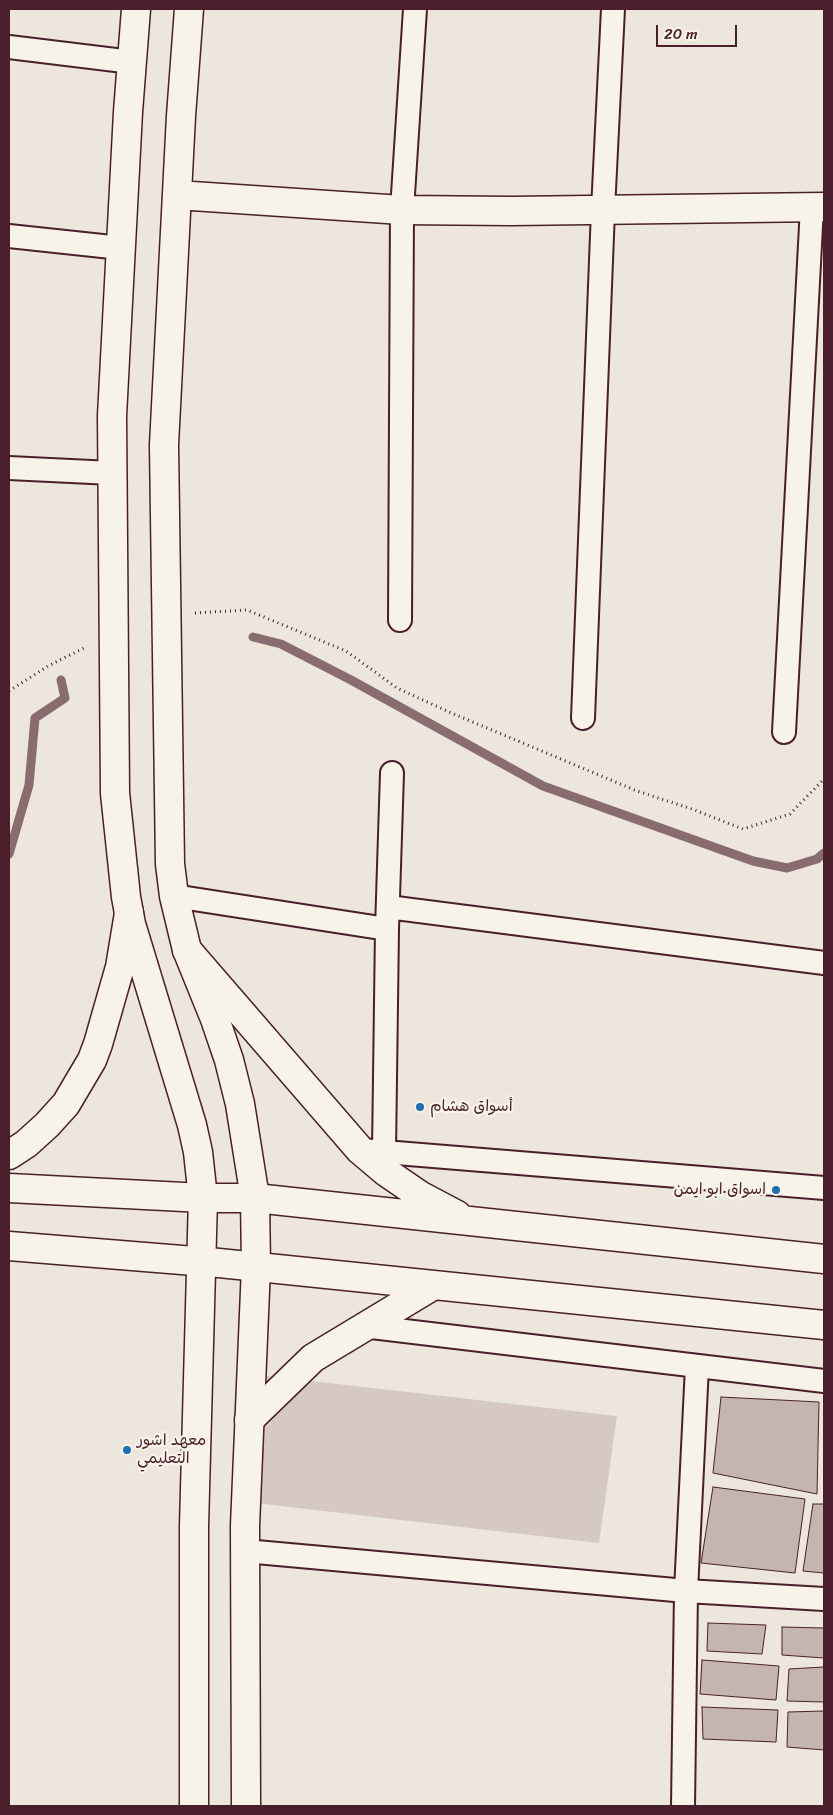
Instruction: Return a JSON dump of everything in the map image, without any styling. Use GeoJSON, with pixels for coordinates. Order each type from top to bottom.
{"type":"FeatureCollection","features":[{"type":"Feature","properties":{"kind":"main road"},"geometry":{"type":"LineString","coordinates":[[136,9],[112,416],[115,793],[128,913],[137,949],[192,1125],[203,1198],[194,1526],[194,1806]]}},
{"type":"Feature","properties":{"kind":"main road"},"geometry":{"type":"LineString","coordinates":[[189,9],[164,445],[170,864],[174,896],[187,950],[215,1019],[229,1060],[240,1104],[255,1198],[256,1267],[245,1551],[246,1806]]}},
{"type":"Feature","properties":{"kind":"main road"},"geometry":{"type":"LineString","coordinates":[[177,195],[402,210],[511,211],[818,207]]}},
{"type":"Feature","properties":{"kind":"main road"},"geometry":{"type":"LineString","coordinates":[[9,1155],[26,1144],[66,1104],[92,1060],[120,966],[128,913]]}},
{"type":"Feature","properties":{"kind":"main road"},"geometry":{"type":"LineString","coordinates":[[187,950],[372,1151],[386,1172],[421,1196],[472,1222]]}},
{"type":"Feature","properties":{"kind":"main road"},"geometry":{"type":"LineString","coordinates":[[9,1188],[203,1198],[255,1198],[824,1259]]}},
{"type":"Feature","properties":{"kind":"main road"},"geometry":{"type":"LineString","coordinates":[[9,1246],[256,1267],[824,1325]]}},
{"type":"Feature","properties":{"kind":"main road"},"geometry":{"type":"LineString","coordinates":[[249,1420],[313,1358],[363,1326],[434,1285]]}},
{"type":"Feature","properties":{"kind":"street"},"geometry":{"type":"LineString","coordinates":[[400,620],[402,210],[415,9]]}},
{"type":"Feature","properties":{"kind":"street"},"geometry":{"type":"LineString","coordinates":[[583,718],[613,9]]}},
{"type":"Feature","properties":{"kind":"street"},"geometry":{"type":"LineString","coordinates":[[9,47],[132,62]]}},
{"type":"Feature","properties":{"kind":"street"},"geometry":{"type":"LineString","coordinates":[[784,732],[818,207]]}},
{"type":"Feature","properties":{"kind":"street"},"geometry":{"type":"LineString","coordinates":[[9,236],[121,248]]}},
{"type":"Feature","properties":{"kind":"street"},"geometry":{"type":"LineString","coordinates":[[9,468],[112,473]]}},
{"type":"Feature","properties":{"kind":"street"},"geometry":{"type":"LineString","coordinates":[[392,773],[388,918],[372,1151],[824,1188]]}},
{"type":"Feature","properties":{"kind":"street"},"geometry":{"type":"LineString","coordinates":[[174,896],[824,963]]}},
{"type":"Feature","properties":{"kind":"street"},"geometry":{"type":"LineString","coordinates":[[363,1326],[824,1381]]}},
{"type":"Feature","properties":{"kind":"street"},"geometry":{"type":"LineString","coordinates":[[683,1806],[686,1591],[698,1366]]}},
{"type":"Feature","properties":{"kind":"street"},"geometry":{"type":"LineString","coordinates":[[245,1551],[686,1591],[824,1599]]}},
{"type":"Feature","properties":{"kind":"path"},"geometry":{"type":"LineString","coordinates":[[166,620],[189,613],[247,610],[346,651],[397,688],[449,712],[637,791],[692,809],[743,829],[790,814],[824,779]]}},
{"type":"Feature","properties":{"kind":"path"},"geometry":{"type":"LineString","coordinates":[[9,691],[80,649],[114,638]]}},
{"type":"Feature","properties":{"kind":"shaded area"},"geometry":{"type":"Polygon","coordinates":[[[259,1375],[617,1416],[599,1543],[255,1503],[259,1375]]]}},
{"type":"Feature","properties":{"kind":"building"},"geometry":{"type":"Polygon","coordinates":[[[721,1397],[819,1402],[817,1494],[713,1473],[721,1397]]]}},
{"type":"Feature","properties":{"kind":"building"},"geometry":{"type":"Polygon","coordinates":[[[713,1487],[805,1499],[795,1573],[701,1563],[713,1487]]]}},
{"type":"Feature","properties":{"kind":"building"},"geometry":{"type":"Polygon","coordinates":[[[813,1504],[824,1504],[824,1573],[803,1571],[813,1504]]]}},
{"type":"Feature","properties":{"kind":"building"},"geometry":{"type":"Polygon","coordinates":[[[708,1623],[766,1625],[762,1654],[707,1651],[708,1623]]]}},
{"type":"Feature","properties":{"kind":"building"},"geometry":{"type":"Polygon","coordinates":[[[782,1627],[824,1628],[824,1658],[782,1655],[782,1627]]]}},
{"type":"Feature","properties":{"kind":"building"},"geometry":{"type":"Polygon","coordinates":[[[702,1660],[779,1666],[776,1700],[700,1694],[702,1660]]]}},
{"type":"Feature","properties":{"kind":"building"},"geometry":{"type":"Polygon","coordinates":[[[824,1667],[824,1702],[787,1701],[789,1669],[824,1667]]]}},
{"type":"Feature","properties":{"kind":"building"},"geometry":{"type":"Polygon","coordinates":[[[702,1707],[778,1710],[776,1742],[703,1739],[702,1707]]]}},
{"type":"Feature","properties":{"kind":"building"},"geometry":{"type":"Polygon","coordinates":[[[824,1711],[824,1750],[787,1747],[788,1712],[824,1711]]]}},
{"type":"Feature","properties":{"kind":"waterway"},"geometry":{"type":"LineString","coordinates":[[253,637],[281,644],[351,680],[543,786],[753,861],[787,868],[817,859],[824,853]]}},
{"type":"Feature","properties":{"kind":"waterway"},"geometry":{"type":"LineString","coordinates":[[9,854],[29,785],[35,718],[65,698],[61,680]]}},
{"type":"Feature","properties":{"kind":"place","name":"أسواق هشام"},"geometry":{"type":"Point","coordinates":[420,1107]}},
{"type":"Feature","properties":{"kind":"place","name":"اسواق ابو ايمن"},"geometry":{"type":"Point","coordinates":[776,1190]}},
{"type":"Feature","properties":{"kind":"place","name":"معهد اشور التعليمي"},"geometry":{"type":"Point","coordinates":[127,1450]}}]}
